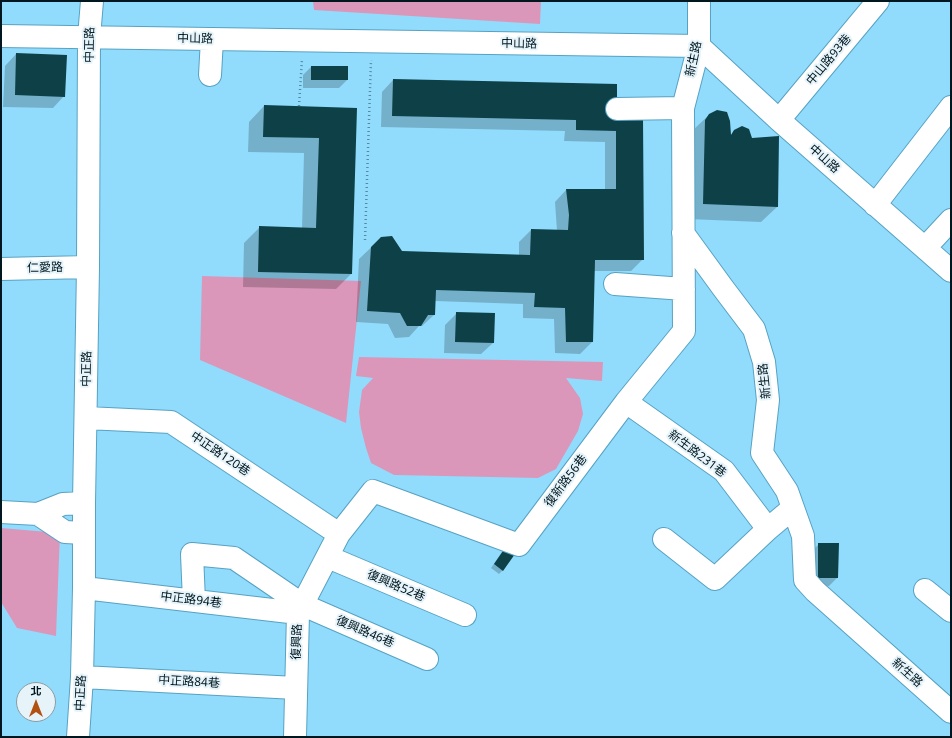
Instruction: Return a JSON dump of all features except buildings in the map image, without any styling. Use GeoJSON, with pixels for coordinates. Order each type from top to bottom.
{"type":"FeatureCollection","features":[{"type":"Feature","properties":{"kind":"street","name":"中正路"},"geometry":{"type":"LineString","coordinates":[[78,737],[82,676],[84,588],[89,37],[92,1]]}},
{"type":"Feature","properties":{"kind":"street","name":"新生路"},"geometry":{"type":"LineString","coordinates":[[699,1],[699,46],[683,108],[683,233],[754,329],[764,362],[768,400],[762,453],[787,491],[803,536],[805,580],[815,591],[951,712]]}},
{"type":"Feature","properties":{"kind":"street","name":"中山路93巷"},"geometry":{"type":"LineString","coordinates":[[779,120],[878,1]]}},
{"type":"Feature","properties":{"kind":"street","name":"中山路"},"geometry":{"type":"LineString","coordinates":[[1,36],[699,46],[779,120],[951,271]]}},
{"type":"Feature","properties":{"kind":"street"},"geometry":{"type":"LineString","coordinates":[[210,75],[212,39]]}},
{"type":"Feature","properties":{"kind":"street"},"geometry":{"type":"LineString","coordinates":[[875,205],[951,107]]}},
{"type":"Feature","properties":{"kind":"street"},"geometry":{"type":"LineString","coordinates":[[617,109],[683,108]]}},
{"type":"Feature","properties":{"kind":"street"},"geometry":{"type":"LineString","coordinates":[[925,248],[951,220]]}},
{"type":"Feature","properties":{"kind":"street","name":"復新路56巷"},"geometry":{"type":"LineString","coordinates":[[339,534],[373,491],[519,545],[626,402],[684,331],[683,233]]}},
{"type":"Feature","properties":{"kind":"street","name":"仁愛路"},"geometry":{"type":"LineString","coordinates":[[1,269],[88,267]]}},
{"type":"Feature","properties":{"kind":"street"},"geometry":{"type":"LineString","coordinates":[[615,284],[684,289]]}},
{"type":"Feature","properties":{"kind":"street","name":"新生路231巷"},"geometry":{"type":"LineString","coordinates":[[626,402],[724,472],[768,528]]}},
{"type":"Feature","properties":{"kind":"street","name":"中正路120巷"},"geometry":{"type":"LineString","coordinates":[[86,418],[171,422],[339,534]]}},
{"type":"Feature","properties":{"kind":"street"},"geometry":{"type":"LineString","coordinates":[[1,512],[38,514],[63,504],[84,503]]}},
{"type":"Feature","properties":{"kind":"street"},"geometry":{"type":"LineString","coordinates":[[664,539],[715,579],[768,528],[793,508]]}},
{"type":"Feature","properties":{"kind":"street"},"geometry":{"type":"LineString","coordinates":[[38,514],[65,532],[84,532]]}},
{"type":"Feature","properties":{"kind":"street","name":"復興路"},"geometry":{"type":"LineString","coordinates":[[295,737],[300,609],[339,534]]}},
{"type":"Feature","properties":{"kind":"street"},"geometry":{"type":"LineString","coordinates":[[194,601],[192,554],[234,558],[300,609]]}},
{"type":"Feature","properties":{"kind":"street","name":"復興路52巷"},"geometry":{"type":"LineString","coordinates":[[328,557],[465,615]]}},
{"type":"Feature","properties":{"kind":"street","name":"中正路94巷"},"geometry":{"type":"LineString","coordinates":[[84,588],[194,601],[300,609]]}},
{"type":"Feature","properties":{"kind":"street"},"geometry":{"type":"LineString","coordinates":[[925,590],[951,611]]}},
{"type":"Feature","properties":{"kind":"street","name":"復興路46巷"},"geometry":{"type":"LineString","coordinates":[[300,609],[427,659]]}},
{"type":"Feature","properties":{"kind":"street","name":"中正路84巷"},"geometry":{"type":"LineString","coordinates":[[82,676],[296,688]]}},
{"type":"Feature","properties":{"kind":"path"},"geometry":{"type":"LineString","coordinates":[[299,106],[303,40]]}},
{"type":"Feature","properties":{"kind":"path"},"geometry":{"type":"LineString","coordinates":[[365,240],[372,42]]}},
{"type":"Feature","properties":{"kind":"shaded area"},"geometry":{"type":"Polygon","coordinates":[[[313,1],[541,1],[540,24],[314,10],[313,1]]]}},
{"type":"Feature","properties":{"kind":"shaded area"},"geometry":{"type":"Polygon","coordinates":[[[202,276],[361,281],[346,423],[200,360],[202,276]]]}},
{"type":"Feature","properties":{"kind":"shaded area"},"geometry":{"type":"Polygon","coordinates":[[[359,357],[603,362],[602,381],[566,378],[580,398],[583,414],[578,431],[556,469],[538,478],[394,475],[371,463],[366,448],[359,412],[362,390],[373,378],[356,376],[359,357]]]}},
{"type":"Feature","properties":{"kind":"shaded area"},"geometry":{"type":"Polygon","coordinates":[[[1,528],[60,533],[56,636],[17,628],[1,602],[1,528]]]}}]}
